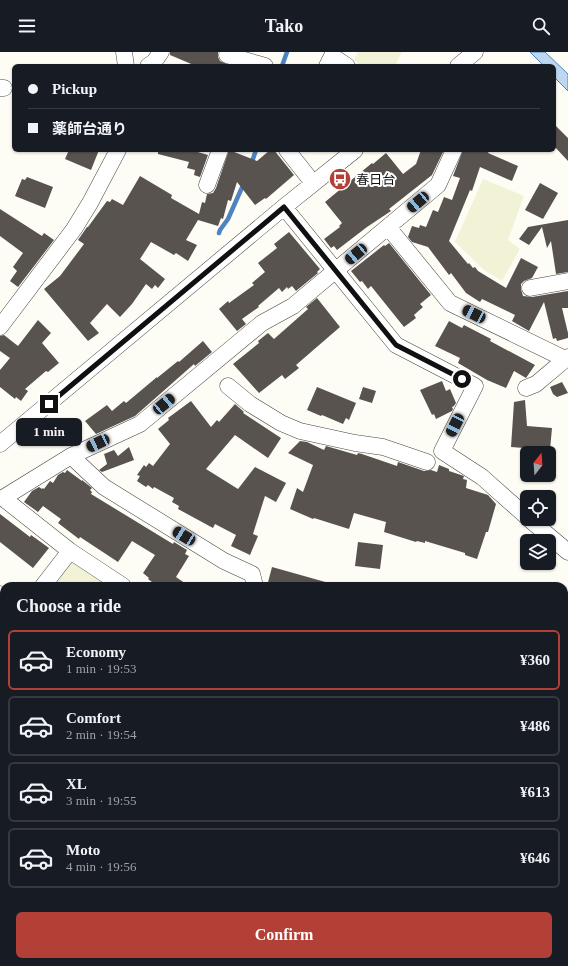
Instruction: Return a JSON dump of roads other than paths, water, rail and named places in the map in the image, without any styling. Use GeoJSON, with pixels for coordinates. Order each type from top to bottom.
{"type":"FeatureCollection","features":[{"type":"Feature","properties":{"kind":"street"},"geometry":{"type":"LineString","coordinates":[[124,52],[126,64]]}},
{"type":"Feature","properties":{"kind":"street"},"geometry":{"type":"LineString","coordinates":[[151,64],[161,52]]}},
{"type":"Feature","properties":{"kind":"street"},"geometry":{"type":"LineString","coordinates":[[228,52],[227,55],[258,64]]}},
{"type":"Feature","properties":{"kind":"street"},"geometry":{"type":"LineString","coordinates":[[460,64],[475,52]]}},
{"type":"Feature","properties":{"kind":"street"},"geometry":{"type":"LineString","coordinates":[[328,64],[332,56],[344,64]]}},
{"type":"Feature","properties":{"kind":"street"},"geometry":{"type":"LineString","coordinates":[[0,326],[74,229],[90,203],[117,152]]}},
{"type":"Feature","properties":{"kind":"street"},"geometry":{"type":"LineString","coordinates":[[207,184],[219,152]]}},
{"type":"Feature","properties":{"kind":"street"},"geometry":{"type":"LineString","coordinates":[[289,152],[314,183]]}},
{"type":"Feature","properties":{"kind":"street"},"geometry":{"type":"LineString","coordinates":[[0,444],[284,207],[353,152]]}},
{"type":"Feature","properties":{"kind":"street"},"geometry":{"type":"LineString","coordinates":[[117,582],[70,551],[2,498],[71,456],[140,424],[262,323],[293,306],[438,185],[453,152]]}},
{"type":"Feature","properties":{"kind":"street"},"geometry":{"type":"LineString","coordinates":[[284,207],[334,271],[396,345],[475,386],[442,451],[482,476],[520,511]]}},
{"type":"Feature","properties":{"kind":"street"},"geometry":{"type":"LineString","coordinates":[[388,227],[450,303],[567,358],[536,384],[526,388]]}},
{"type":"Feature","properties":{"kind":"street"},"geometry":{"type":"LineString","coordinates":[[530,288],[568,281]]}},
{"type":"Feature","properties":{"kind":"street"},"geometry":{"type":"LineString","coordinates":[[228,386],[250,404],[281,423],[300,430],[354,443],[383,447],[426,462]]}},
{"type":"Feature","properties":{"kind":"street"},"geometry":{"type":"LineString","coordinates":[[71,456],[104,487],[224,561],[252,574],[254,582]]}},
{"type":"Feature","properties":{"kind":"street"},"geometry":{"type":"LineString","coordinates":[[537,526],[568,552]]}},
{"type":"Feature","properties":{"kind":"street"},"geometry":{"type":"LineString","coordinates":[[46,582],[70,551]]}},
{"type":"Feature","properties":{"kind":"water"},"geometry":{"type":"Polygon","coordinates":[[[530,52],[545,52],[568,74],[568,91],[556,79],[556,64],[542,64],[530,52]]]}},
{"type":"Feature","properties":{"kind":"waterway"},"geometry":{"type":"LineString","coordinates":[[283,64],[287,52]]}},
{"type":"Feature","properties":{"kind":"waterway"},"geometry":{"type":"LineString","coordinates":[[251,165],[255,152]]}},
{"type":"Feature","properties":{"kind":"waterway"},"geometry":{"type":"LineString","coordinates":[[219,233],[228,219],[244,183]]}},
{"type":"Feature","properties":{"kind":"place","name":"春日台"},"geometry":{"type":"Point","coordinates":[340,179]}}]}
